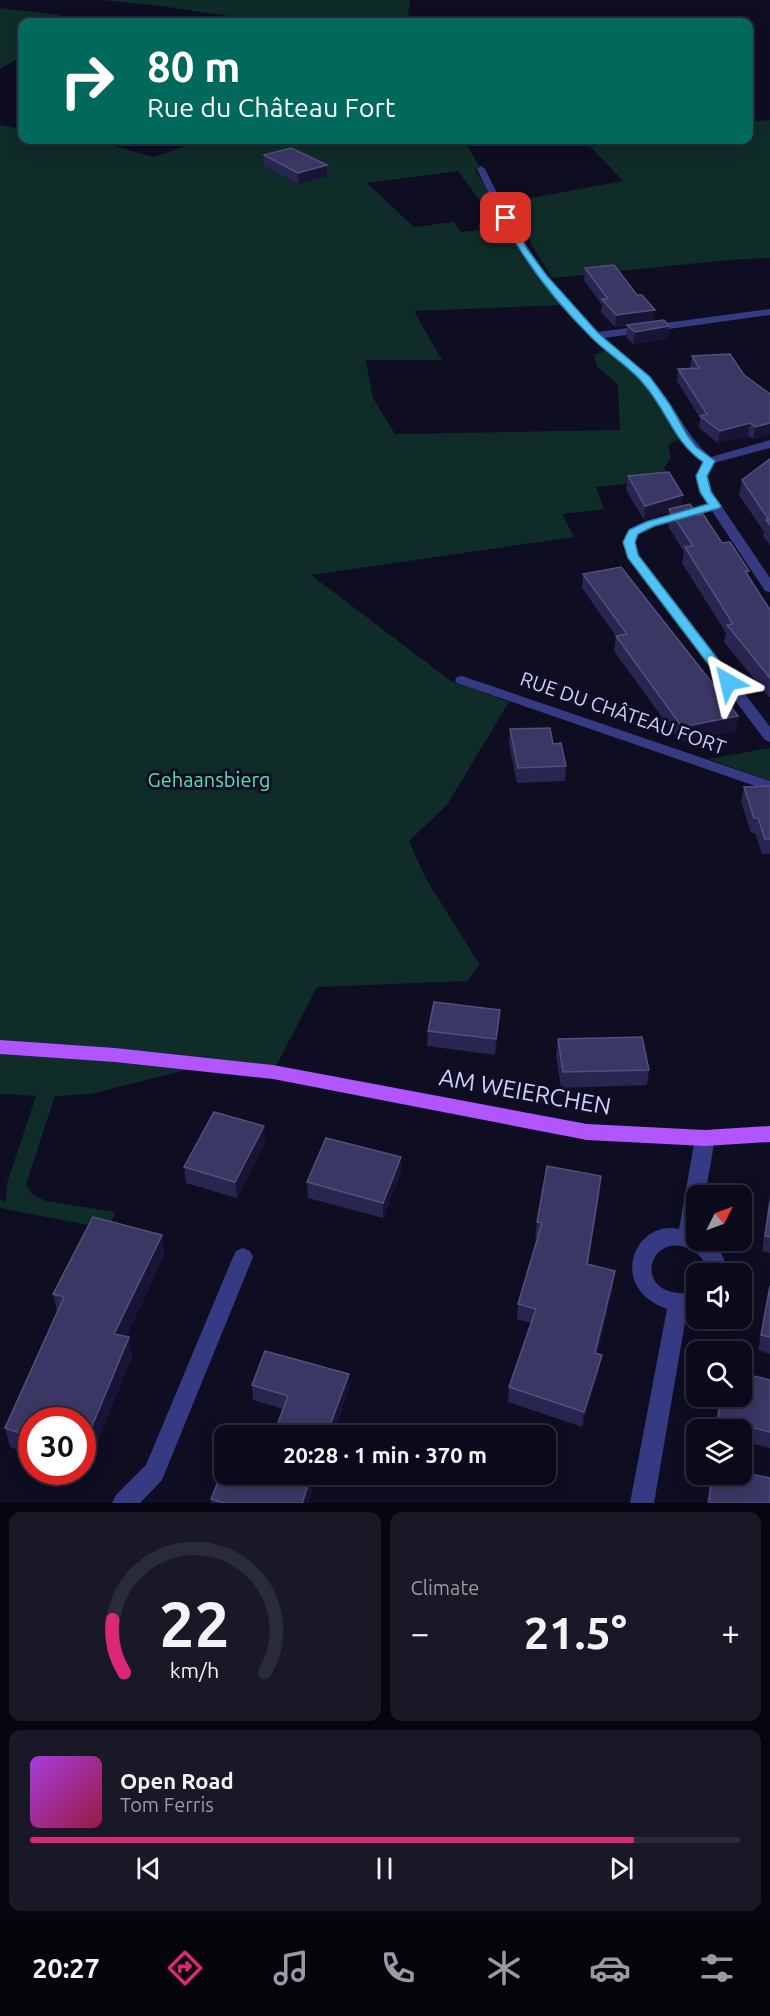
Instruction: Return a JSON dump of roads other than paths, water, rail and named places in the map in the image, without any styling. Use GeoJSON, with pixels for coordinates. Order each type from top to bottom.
{"type":"FeatureCollection","features":[{"type":"Feature","properties":{"kind":"main road","name":"AM WEIERCHEN"},"geometry":{"type":"LineString","coordinates":[[0,1047],[115,1054],[273,1072],[587,1132],[705,1138],[770,1134]]}},
{"type":"Feature","properties":{"kind":"street"},"geometry":{"type":"LineString","coordinates":[[481,169],[523,249],[543,278],[596,336],[646,380],[665,405],[682,436],[693,449],[709,461]]}},
{"type":"Feature","properties":{"kind":"street"},"geometry":{"type":"LineString","coordinates":[[596,336],[770,312]]}},
{"type":"Feature","properties":{"kind":"street"},"geometry":{"type":"LineString","coordinates":[[770,444],[709,461],[702,476],[706,492],[770,588]]}},
{"type":"Feature","properties":{"kind":"street"},"geometry":{"type":"LineString","coordinates":[[715,506],[650,524],[633,532],[629,542],[633,555],[763,716],[770,737]]}},
{"type":"Feature","properties":{"kind":"street","name":"RUE DU CHÂTEAU FORT"},"geometry":{"type":"LineString","coordinates":[[462,680],[770,786]]}},
{"type":"Feature","properties":{"kind":"street"},"geometry":{"type":"LineString","coordinates":[[697,1185],[705,1138]]}},
{"type":"Feature","properties":{"kind":"street"},"geometry":{"type":"LineString","coordinates":[[686,1238],[669,1237],[652,1243],[642,1255],[639,1270],[646,1286],[659,1298],[686,1304]]}},
{"type":"Feature","properties":{"kind":"street"},"geometry":{"type":"LineString","coordinates":[[707,1251],[716,1263]]}},
{"type":"Feature","properties":{"kind":"street"},"geometry":{"type":"LineString","coordinates":[[124,1503],[154,1472],[243,1257]]}},
{"type":"Feature","properties":{"kind":"street"},"geometry":{"type":"LineString","coordinates":[[642,1503],[686,1308]]}},
{"type":"Feature","properties":{"kind":"park label","name":"Gehaansbierg"},"geometry":{"type":"Point","coordinates":[209,780]}}]}
